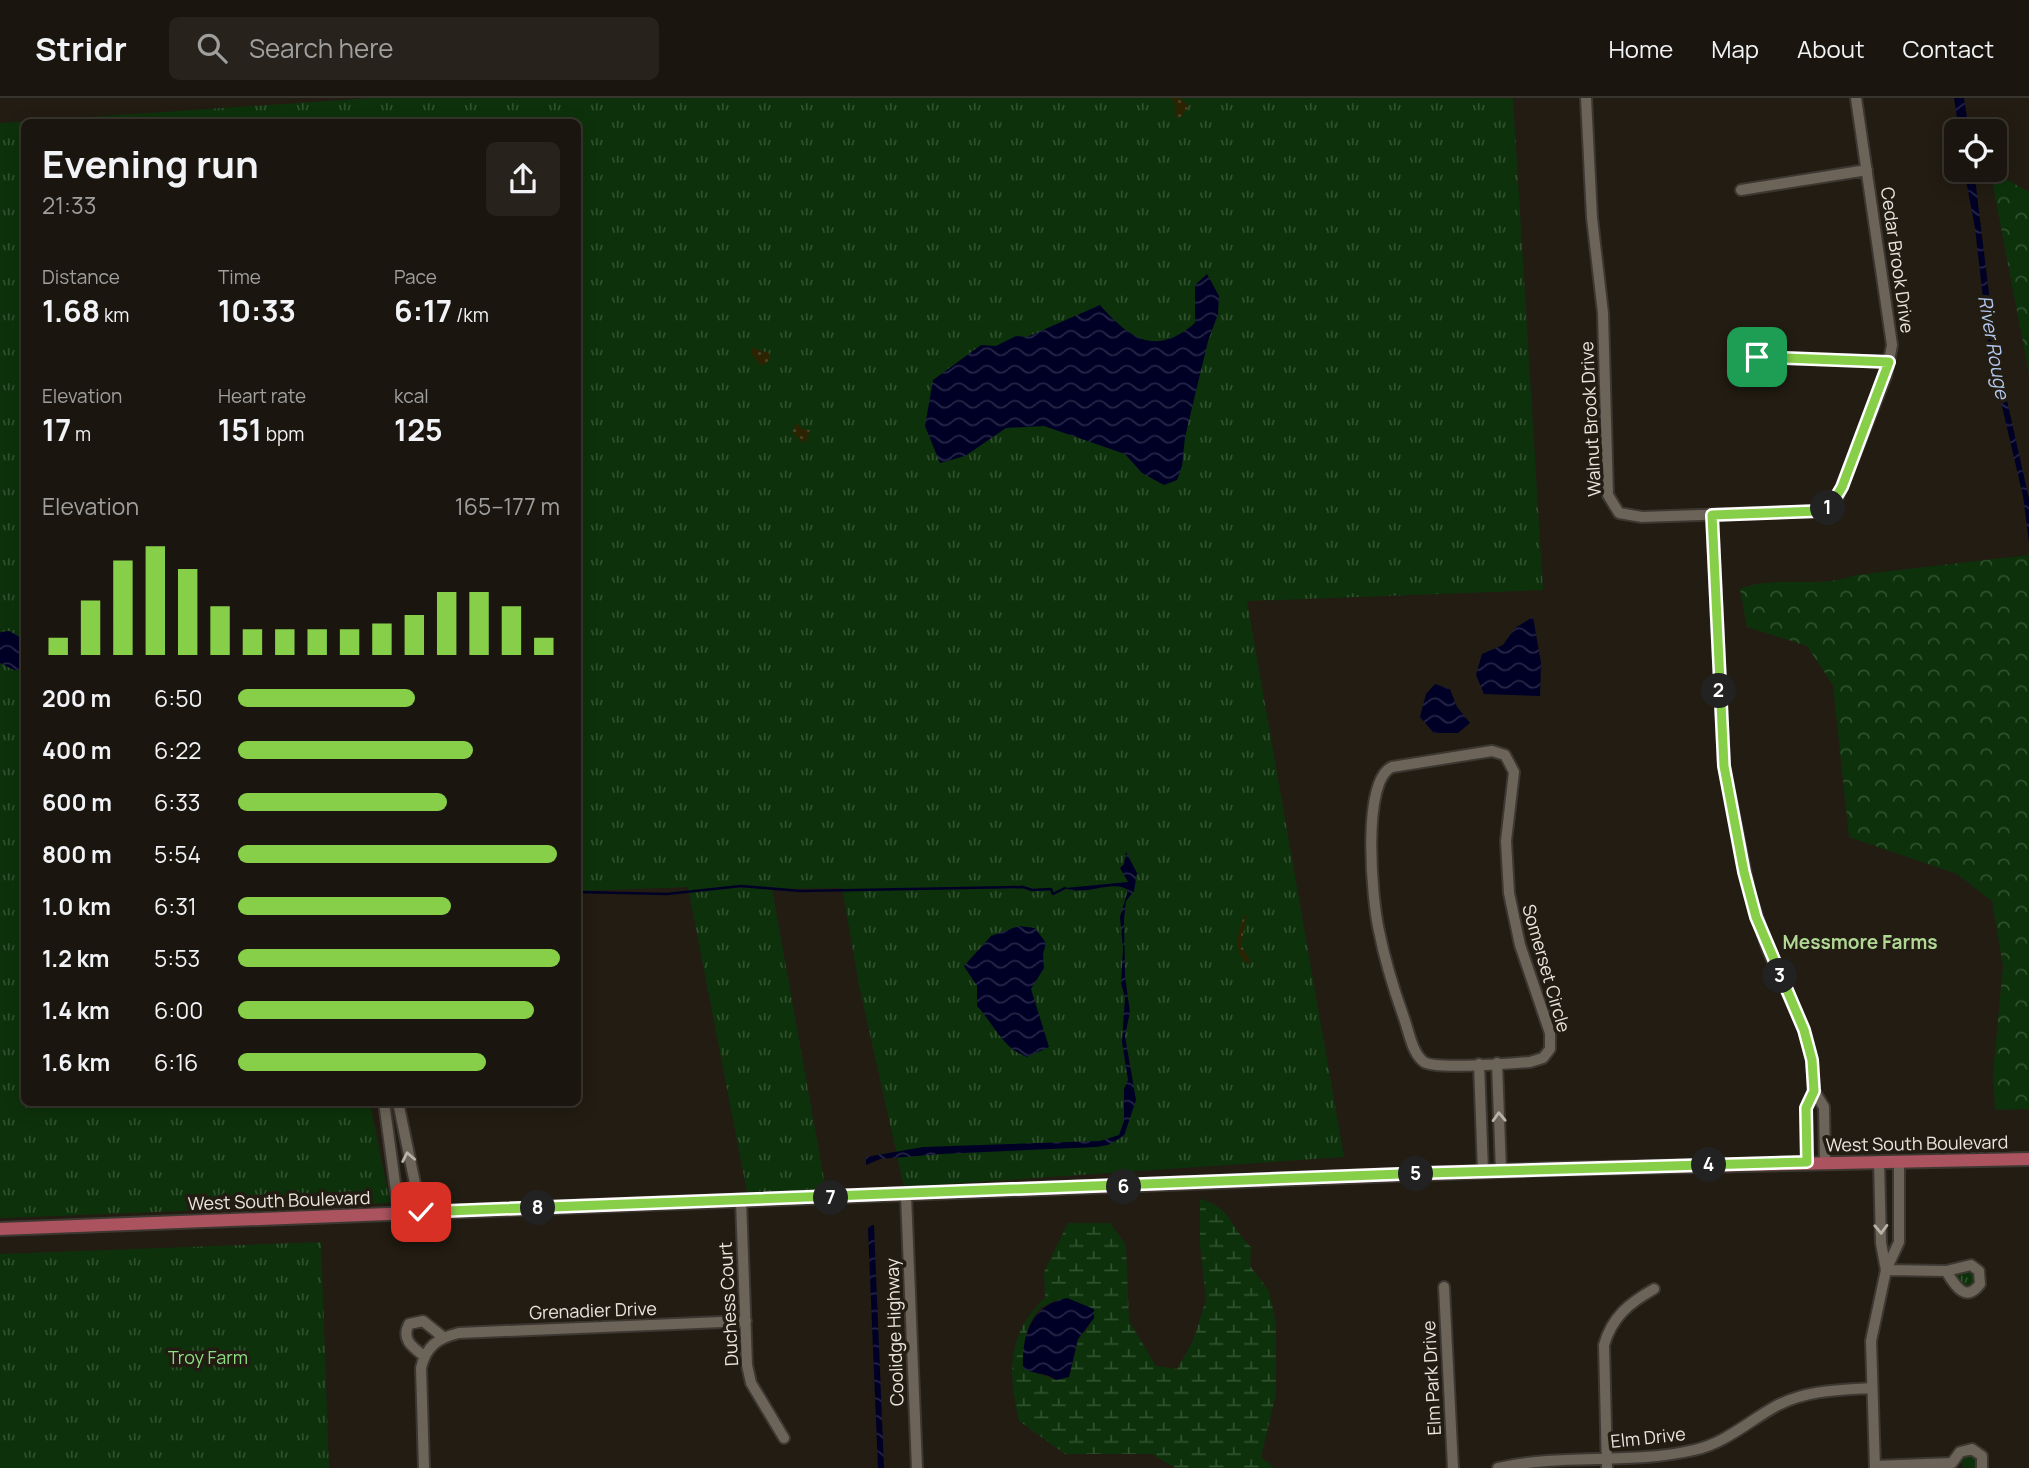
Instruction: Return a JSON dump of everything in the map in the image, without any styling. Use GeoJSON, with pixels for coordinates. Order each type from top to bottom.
{"type":"FeatureCollection","features":[{"type":"Feature","properties":{"kind":"main road","name":"West South Boulevard"},"geometry":{"type":"LineString","coordinates":[[0,1229],[1483,1171],[2029,1158]]}},
{"type":"Feature","properties":{"kind":"street","name":"Walnut Brook Drive"},"geometry":{"type":"LineString","coordinates":[[1587,98],[1592,218],[1603,313],[1603,395],[1609,501],[1626,516],[1712,515]]}},
{"type":"Feature","properties":{"kind":"street","name":"Cedar Brook Drive"},"geometry":{"type":"LineString","coordinates":[[1712,515],[1819,511],[1830,507],[1842,487],[1889,362],[1892,336],[1856,98]]}},
{"type":"Feature","properties":{"kind":"street"},"geometry":{"type":"LineString","coordinates":[[1741,190],[1867,170]]}},
{"type":"Feature","properties":{"kind":"street"},"geometry":{"type":"LineString","coordinates":[[1757,357],[1889,362]]}},
{"type":"Feature","properties":{"kind":"street"},"geometry":{"type":"LineString","coordinates":[[1712,515],[1720,715],[1729,798],[1756,917],[1809,1045],[1814,1091],[1824,1107],[1825,1162]]}},
{"type":"Feature","properties":{"kind":"street","name":"Somerset Circle"},"geometry":{"type":"LineString","coordinates":[[1492,751],[1505,755],[1514,772],[1506,841],[1508,892],[1520,945],[1551,1039],[1549,1052],[1538,1061],[1497,1063],[1432,1065],[1421,1060],[1416,1052],[1392,983],[1378,928],[1371,841],[1376,784],[1387,769],[1492,751]]}},
{"type":"Feature","properties":{"kind":"street"},"geometry":{"type":"LineString","coordinates":[[1497,1063],[1501,1171]]}},
{"type":"Feature","properties":{"kind":"street"},"geometry":{"type":"LineString","coordinates":[[1479,1064],[1483,1171]]}},
{"type":"Feature","properties":{"kind":"street"},"geometry":{"type":"LineString","coordinates":[[1807,1162],[1806,1108],[1814,1091]]}},
{"type":"Feature","properties":{"kind":"street"},"geometry":{"type":"LineString","coordinates":[[385,1106],[399,1213]]}},
{"type":"Feature","properties":{"kind":"street"},"geometry":{"type":"LineString","coordinates":[[399,1106],[421,1212]]}},
{"type":"Feature","properties":{"kind":"street"},"geometry":{"type":"LineString","coordinates":[[1806,1127],[1824,1127]]}},
{"type":"Feature","properties":{"kind":"street"},"geometry":{"type":"LineString","coordinates":[[1879,1161],[1881,1243],[1886,1270]]}},
{"type":"Feature","properties":{"kind":"street"},"geometry":{"type":"LineString","coordinates":[[1899,1161],[1899,1242],[1886,1270],[1872,1329],[1875,1467],[1954,1466],[1959,1451],[1972,1449],[1982,1456],[1982,1468]]}},
{"type":"Feature","properties":{"kind":"street","name":"Coolidge Highway"},"geometry":{"type":"LineString","coordinates":[[906,1195],[917,1468]]}},
{"type":"Feature","properties":{"kind":"street","name":"Duchess Court"},"geometry":{"type":"LineString","coordinates":[[741,1201],[751,1383],[784,1438]]}},
{"type":"Feature","properties":{"kind":"street"},"geometry":{"type":"LineString","coordinates":[[1886,1270],[1946,1271]]}},
{"type":"Feature","properties":{"kind":"street","name":"Elm Park Drive"},"geometry":{"type":"LineString","coordinates":[[1444,1287],[1452,1468]]}},
{"type":"Feature","properties":{"kind":"street"},"geometry":{"type":"LineString","coordinates":[[1606,1464],[1604,1345],[1610,1327],[1624,1309],[1654,1289]]}},
{"type":"Feature","properties":{"kind":"street","name":"Grenadier Drive"},"geometry":{"type":"LineString","coordinates":[[424,1356],[407,1340],[405,1332],[409,1324],[423,1321],[443,1336],[459,1333],[746,1321]]}},
{"type":"Feature","properties":{"kind":"street"},"geometry":{"type":"LineString","coordinates":[[424,1468],[421,1368],[431,1345],[443,1336]]}},
{"type":"Feature","properties":{"kind":"street","name":"Elm Drive"},"geometry":{"type":"LineString","coordinates":[[1498,1468],[1526,1463],[1606,1464],[1701,1448],[1800,1396],[1825,1391],[1872,1388]]}},
{"type":"Feature","properties":{"kind":"green space"},"geometry":{"type":"Polygon","coordinates":[[[372,98],[1513,98],[1543,590],[1247,601],[1344,1157],[904,1187],[859,985],[842,888],[772,889],[826,1190],[747,1192],[688,887],[581,891],[581,119],[60,119],[372,98]]]}},
{"type":"Feature","properties":{"kind":"green space"},"geometry":{"type":"Polygon","coordinates":[[[21,122],[21,1106],[371,1106],[390,1203],[0,1218],[0,123],[21,122]]]}},
{"type":"Feature","properties":{"kind":"green space"},"geometry":{"type":"Polygon","coordinates":[[[2007,180],[2029,192],[2029,374],[1992,182],[2007,182],[2007,180]]]}},
{"type":"Feature","properties":{"kind":"green space"},"geometry":{"type":"Polygon","coordinates":[[[2029,555],[2029,1109],[1995,1110],[1993,1074],[2003,966],[1992,901],[1957,874],[1849,837],[1833,685],[1807,646],[1747,627],[1740,589],[1768,583],[1826,581],[1856,575],[2029,555]]]}},
{"type":"Feature","properties":{"kind":"green space"},"geometry":{"type":"Polygon","coordinates":[[[1200,1199],[1219,1207],[1251,1247],[1250,1266],[1269,1291],[1276,1323],[1276,1394],[1261,1457],[1274,1468],[1175,1468],[1152,1454],[1065,1454],[1019,1421],[1013,1387],[1013,1355],[1023,1326],[1045,1298],[1044,1272],[1068,1223],[1110,1223],[1126,1245],[1129,1321],[1156,1366],[1177,1369],[1193,1341],[1206,1300],[1200,1244],[1200,1199]],[[1056,1300],[1042,1307],[1028,1328],[1023,1368],[1056,1380],[1069,1377],[1078,1339],[1090,1325],[1056,1300]]]}},
{"type":"Feature","properties":{"kind":"green space","name":"Troy Farm"},"geometry":{"type":"Polygon","coordinates":[[[321,1242],[329,1468],[0,1468],[0,1254],[321,1242]]]}},
{"type":"Feature","properties":{"kind":"green space"},"geometry":{"type":"Polygon","coordinates":[[[1966,1270],[1972,1273],[1975,1279],[1972,1285],[1966,1288],[1960,1285],[1957,1279],[1960,1273],[1966,1270]]]}},
{"type":"Feature","properties":{"kind":"green space"},"geometry":{"type":"Polygon","coordinates":[[[1966,1454],[1972,1454],[1977,1459],[1974,1469],[1964,1469],[1961,1465],[1961,1459],[1966,1454]]]}},
{"type":"Feature","properties":{"kind":"sand"},"geometry":{"type":"Polygon","coordinates":[[[1171,98],[1180,98],[1189,106],[1181,117],[1176,117],[1176,107],[1171,98]]]}},
{"type":"Feature","properties":{"kind":"sand"},"geometry":{"type":"Polygon","coordinates":[[[752,348],[769,353],[770,359],[765,365],[759,364],[751,353],[752,348]]]}},
{"type":"Feature","properties":{"kind":"sand"},"geometry":{"type":"Polygon","coordinates":[[[797,423],[802,429],[810,430],[806,442],[802,442],[792,432],[797,423]]]}},
{"type":"Feature","properties":{"kind":"sand"},"geometry":{"type":"Polygon","coordinates":[[[1247,915],[1241,945],[1250,961],[1248,965],[1238,948],[1238,936],[1244,916],[1247,915]]]}},
{"type":"Feature","properties":{"kind":"water"},"geometry":{"type":"Polygon","coordinates":[[[1954,98],[1964,98],[1967,119],[1957,119],[1954,98]]]}},
{"type":"Feature","properties":{"kind":"water","name":"River Rouge"},"geometry":{"type":"Polygon","coordinates":[[[1966,182],[1975,182],[1996,351],[2029,499],[2029,543],[2023,496],[1989,351],[1975,228],[1966,182]]]}},
{"type":"Feature","properties":{"kind":"water"},"geometry":{"type":"Polygon","coordinates":[[[1207,274],[1219,296],[1218,314],[1208,341],[1177,480],[1164,485],[1142,473],[1125,454],[1044,426],[1006,428],[965,456],[940,463],[925,426],[933,380],[981,345],[996,346],[1016,336],[1027,337],[1100,305],[1133,335],[1144,340],[1168,339],[1195,323],[1195,285],[1207,274]]]}},
{"type":"Feature","properties":{"kind":"water"},"geometry":{"type":"Polygon","coordinates":[[[1533,617],[1541,663],[1540,696],[1484,694],[1476,675],[1482,654],[1503,645],[1515,628],[1533,617]]]}},
{"type":"Feature","properties":{"kind":"water"},"geometry":{"type":"Polygon","coordinates":[[[9,631],[21,637],[21,670],[14,670],[0,663],[0,632],[9,631]]]}},
{"type":"Feature","properties":{"kind":"water"},"geometry":{"type":"Polygon","coordinates":[[[1435,684],[1450,689],[1457,707],[1470,723],[1458,733],[1434,733],[1420,717],[1426,694],[1435,684]]]}},
{"type":"Feature","properties":{"kind":"water"},"geometry":{"type":"Polygon","coordinates":[[[1126,852],[1137,873],[1134,891],[1126,901],[1124,919],[1125,976],[1130,1012],[1125,1036],[1136,1100],[1124,1136],[1108,1145],[1096,1147],[941,1154],[880,1159],[866,1165],[866,1157],[923,1147],[1100,1141],[1119,1135],[1124,1121],[1124,1089],[1128,1080],[1122,1042],[1125,998],[1121,983],[1123,949],[1120,917],[1128,890],[1114,886],[1081,891],[1065,888],[1128,882],[1120,868],[1124,864],[1126,852]]]}},
{"type":"Feature","properties":{"kind":"water"},"geometry":{"type":"Polygon","coordinates":[[[1019,926],[1035,928],[1046,943],[1043,954],[1044,968],[1031,989],[1049,1047],[1027,1057],[1005,1042],[977,1006],[977,986],[964,966],[991,936],[1019,926]]]}},
{"type":"Feature","properties":{"kind":"water"},"geometry":{"type":"Polygon","coordinates":[[[874,1225],[884,1468],[878,1468],[868,1229],[874,1225]]]}},
{"type":"Feature","properties":{"kind":"water"},"geometry":{"type":"Polygon","coordinates":[[[1067,1298],[1094,1309],[1094,1318],[1078,1339],[1069,1377],[1056,1380],[1023,1368],[1024,1344],[1031,1323],[1037,1315],[1045,1307],[1067,1298]]]}},
{"type":"Feature","properties":{"kind":"waterway"},"geometry":{"type":"LineString","coordinates":[[581,892],[667,894],[741,886],[801,891],[1023,887],[1032,890],[1051,889],[1053,894],[1065,888]]}},
{"type":"Feature","properties":{"kind":"district","name":"Messmore Farms"},"geometry":{"type":"Point","coordinates":[1860,942]}},
{"type":"Feature","properties":{"kind":"route"},"geometry":{"type":"LineString","coordinates":[[421,1212],[871,1197],[1427,1173],[1807,1162],[1806,1108],[1814,1091],[1809,1045],[1756,917],[1744,872],[1724,766],[1712,515],[1819,511],[1830,507],[1842,487],[1886,376],[1889,362],[1757,357]]}}]}
